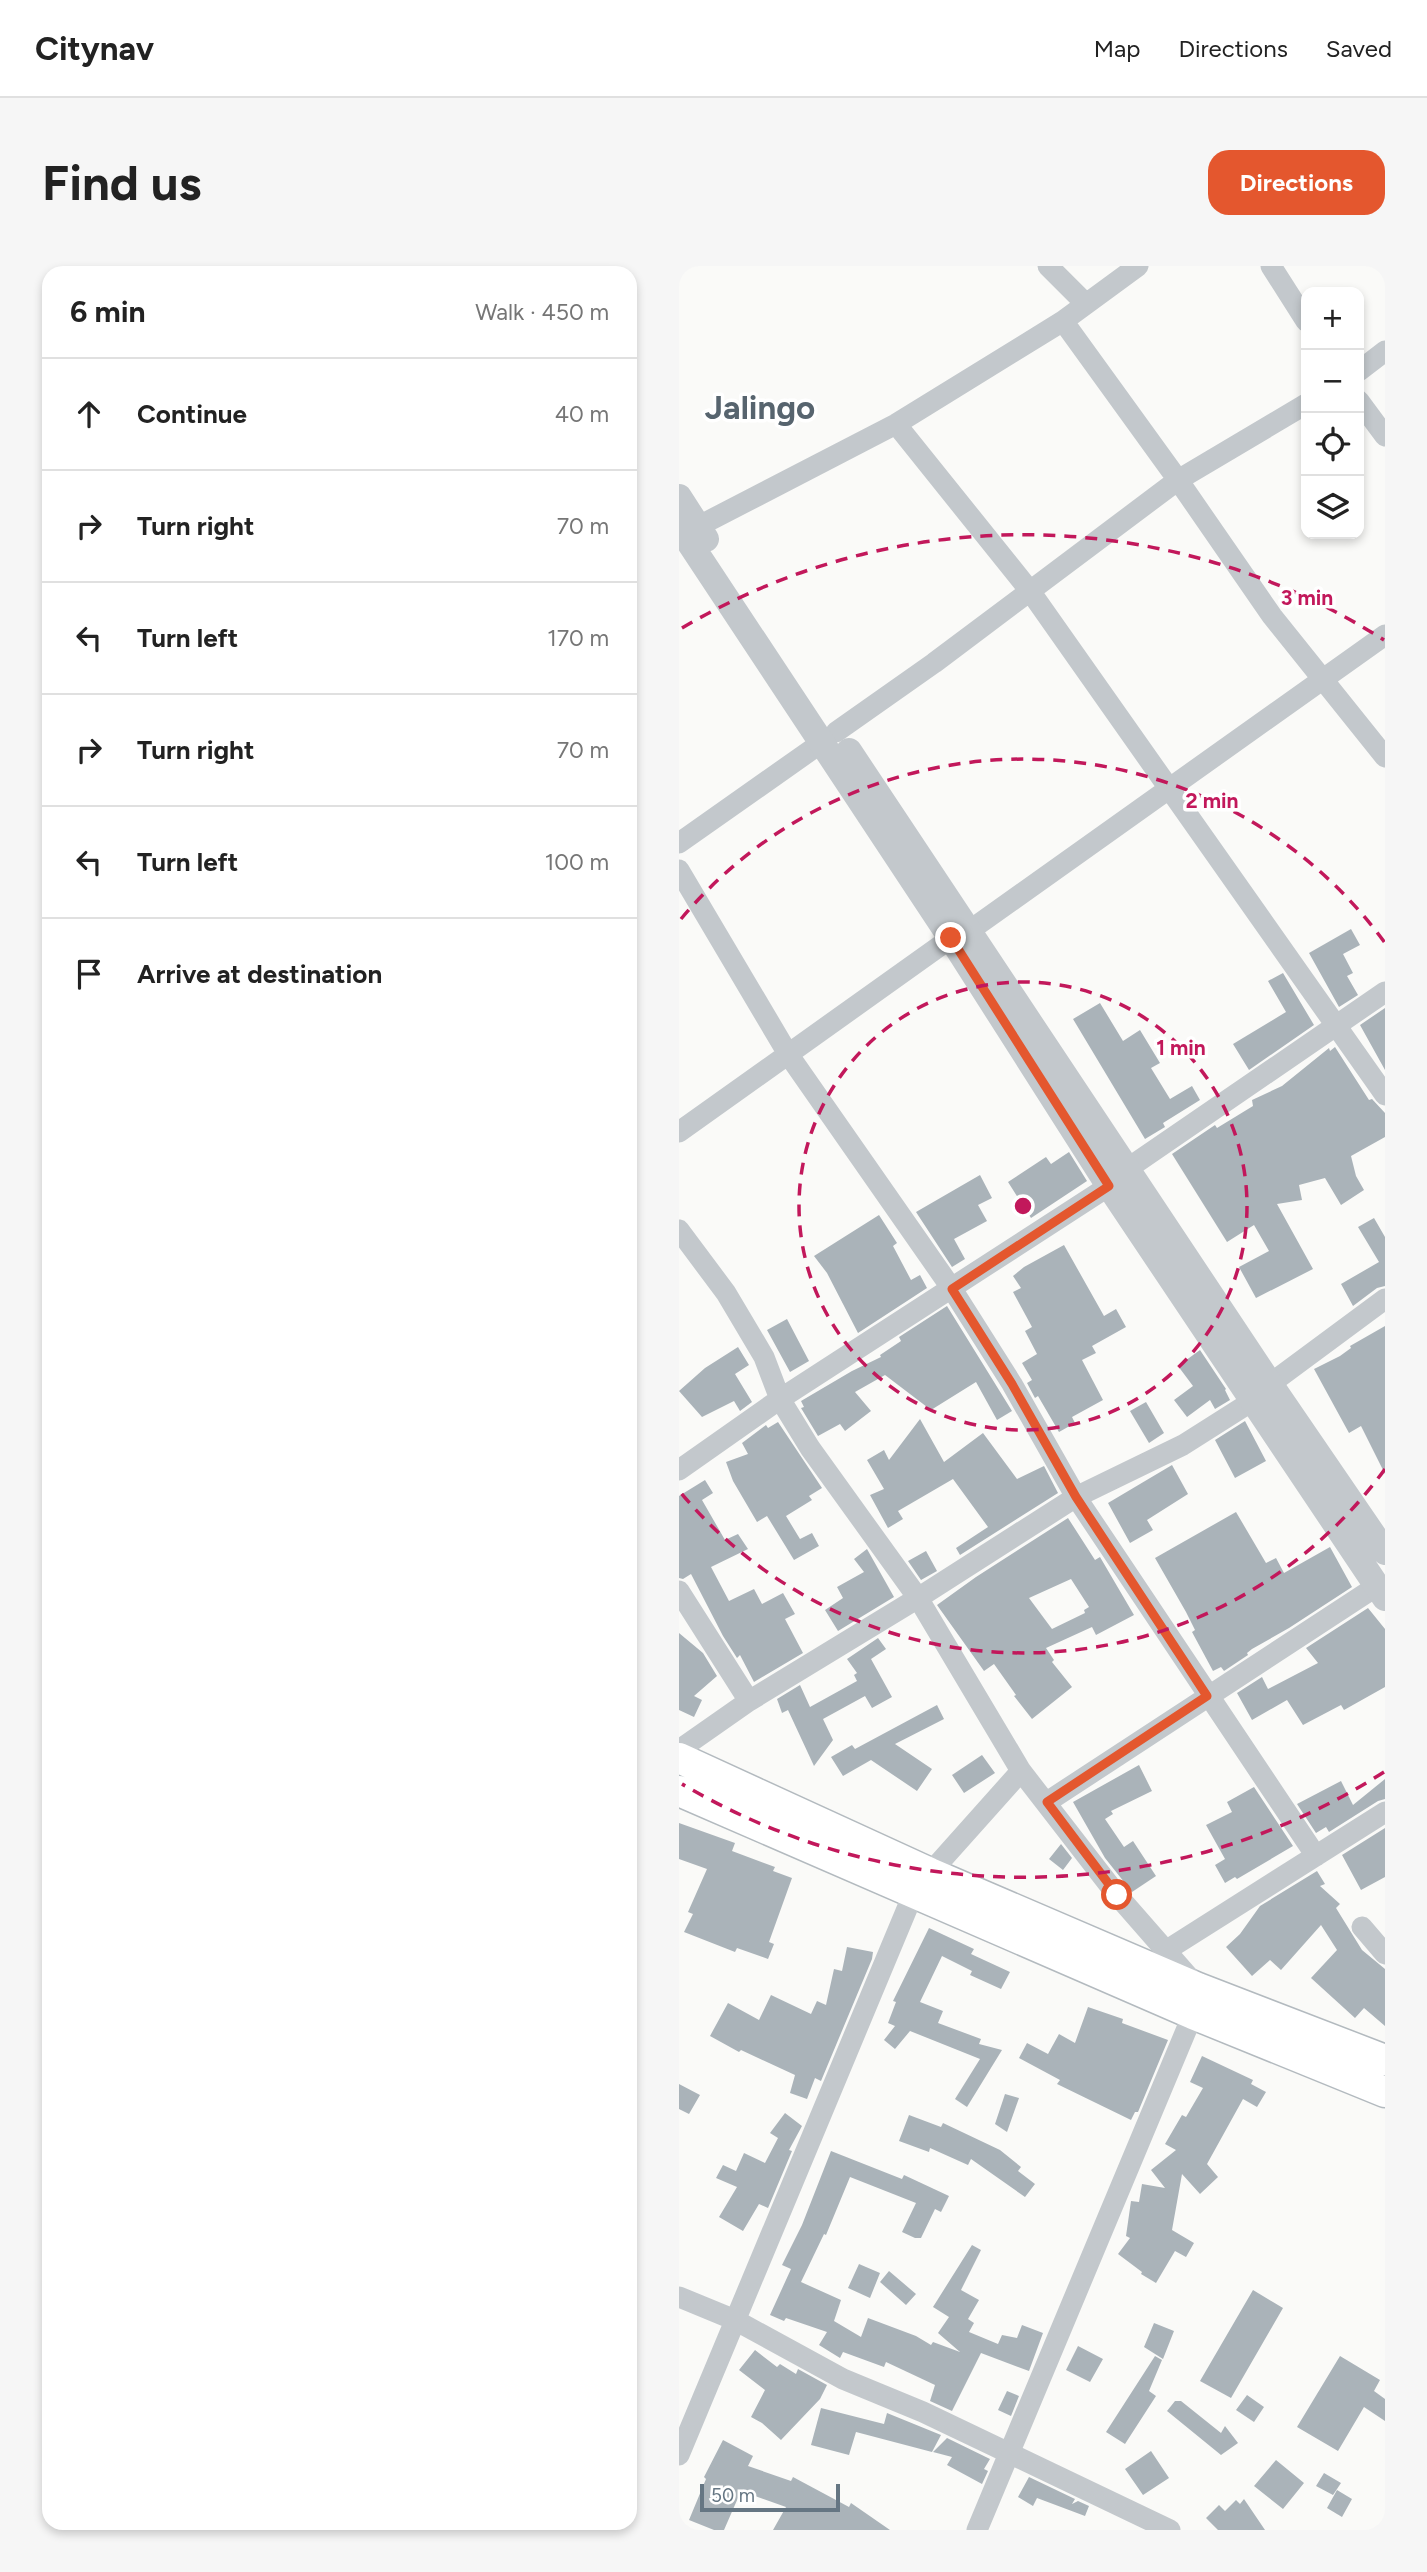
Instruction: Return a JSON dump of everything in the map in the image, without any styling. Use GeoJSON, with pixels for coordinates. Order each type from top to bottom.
{"type":"FeatureCollection","features":[{"type":"Feature","properties":{"kind":"main road"},"geometry":{"type":"LineString","coordinates":[[679,1758],[922,1883]]}},
{"type":"Feature","properties":{"kind":"main road"},"geometry":{"type":"LineString","coordinates":[[679,1791],[922,1883],[1196,2001],[1385,2092]]}},
{"type":"Feature","properties":{"kind":"main road"},"geometry":{"type":"LineString","coordinates":[[1196,2001],[1382,2055]]}},
{"type":"Feature","properties":{"kind":"street"},"geometry":{"type":"LineString","coordinates":[[1048,266],[1086,304]]}},
{"type":"Feature","properties":{"kind":"street"},"geometry":{"type":"LineString","coordinates":[[688,527],[896,424],[1063,321],[1138,266]]}},
{"type":"Feature","properties":{"kind":"street"},"geometry":{"type":"LineString","coordinates":[[1271,266],[1301,313]]}},
{"type":"Feature","properties":{"kind":"street"},"geometry":{"type":"LineString","coordinates":[[1063,321],[1272,616],[1385,757]]}},
{"type":"Feature","properties":{"kind":"street"},"geometry":{"type":"LineString","coordinates":[[1364,367],[1385,351]]}},
{"type":"Feature","properties":{"kind":"street"},"geometry":{"type":"LineString","coordinates":[[679,843],[934,663],[1178,480],[1301,407]]}},
{"type":"Feature","properties":{"kind":"street"},"geometry":{"type":"LineString","coordinates":[[1364,408],[1385,436]]}},
{"type":"Feature","properties":{"kind":"street"},"geometry":{"type":"LineString","coordinates":[[896,424],[1030,591],[1385,1096]]}},
{"type":"Feature","properties":{"kind":"street"},"geometry":{"type":"LineString","coordinates":[[679,497],[688,527],[1262,1392],[1381,1592],[1207,1696],[1047,1802]]}},
{"type":"Feature","properties":{"kind":"street"},"geometry":{"type":"LineString","coordinates":[[679,1132],[1385,635]]}},
{"type":"Feature","properties":{"kind":"street"},"geometry":{"type":"LineString","coordinates":[[679,870],[788,1054],[952,1289],[1012,1384],[1076,1497],[1316,1856]]}},
{"type":"Feature","properties":{"kind":"street"},"geometry":{"type":"LineString","coordinates":[[679,1470],[781,1399],[952,1289],[1118,1177],[1385,992]]}},
{"type":"Feature","properties":{"kind":"street"},"geometry":{"type":"LineString","coordinates":[[679,1230],[726,1293],[764,1357],[781,1399],[810,1448],[918,1598],[1021,1771],[1117,1895],[1167,1950],[1196,2001],[977,2530]]}},
{"type":"Feature","properties":{"kind":"street"},"geometry":{"type":"LineString","coordinates":[[679,1751],[749,1700],[918,1598],[1076,1497],[1183,1445],[1262,1392],[1385,1299]]}},
{"type":"Feature","properties":{"kind":"street"},"geometry":{"type":"LineString","coordinates":[[1262,1392],[1385,1552]]}},
{"type":"Feature","properties":{"kind":"street"},"geometry":{"type":"LineString","coordinates":[[679,1591],[749,1700]]}},
{"type":"Feature","properties":{"kind":"street"},"geometry":{"type":"LineString","coordinates":[[679,2455],[922,1883],[1021,1771]]}},
{"type":"Feature","properties":{"kind":"street"},"geometry":{"type":"LineString","coordinates":[[1167,1950],[1385,1812]]}},
{"type":"Feature","properties":{"kind":"street"},"geometry":{"type":"LineString","coordinates":[[1362,1927],[1385,1954]]}},
{"type":"Feature","properties":{"kind":"street"},"geometry":{"type":"LineString","coordinates":[[679,2297],[735,2320],[843,2379],[923,2412],[1170,2530]]}},
{"type":"Feature","properties":{"kind":"building"},"geometry":{"type":"Polygon","coordinates":[[[1351,929],[1360,945],[1343,954],[1353,973],[1347,976],[1358,995],[1339,1007],[1309,953],[1351,929]]]}},
{"type":"Feature","properties":{"kind":"building"},"geometry":{"type":"Polygon","coordinates":[[[1283,973],[1314,1025],[1249,1070],[1233,1044],[1286,1012],[1268,981],[1283,973]]]}},
{"type":"Feature","properties":{"kind":"building"},"geometry":{"type":"Polygon","coordinates":[[[1100,1003],[1123,1041],[1140,1030],[1160,1063],[1151,1068],[1170,1099],[1192,1086],[1200,1100],[1163,1123],[1165,1127],[1145,1139],[1073,1019],[1100,1003]]]}},
{"type":"Feature","properties":{"kind":"building"},"geometry":{"type":"Polygon","coordinates":[[[1385,1008],[1385,1070],[1360,1025],[1385,1008]]]}},
{"type":"Feature","properties":{"kind":"building"},"geometry":{"type":"Polygon","coordinates":[[[1335,1047],[1369,1100],[1372,1099],[1385,1113],[1385,1137],[1351,1156],[1356,1176],[1364,1190],[1341,1205],[1325,1178],[1299,1185],[1302,1200],[1277,1204],[1313,1269],[1256,1298],[1239,1267],[1269,1251],[1254,1225],[1227,1242],[1172,1154],[1215,1125],[1217,1128],[1253,1106],[1252,1100],[1282,1086],[1329,1048],[1330,1051],[1335,1047]]]}},
{"type":"Feature","properties":{"kind":"building"},"geometry":{"type":"Polygon","coordinates":[[[1069,1152],[1087,1181],[1031,1218],[1008,1182],[1046,1157],[1051,1164],[1069,1152]]]}},
{"type":"Feature","properties":{"kind":"building"},"geometry":{"type":"Polygon","coordinates":[[[980,1175],[992,1198],[978,1205],[987,1221],[954,1239],[965,1259],[952,1267],[916,1212],[980,1175]]]}},
{"type":"Feature","properties":{"kind":"building"},"geometry":{"type":"Polygon","coordinates":[[[879,1215],[897,1243],[893,1246],[911,1280],[920,1275],[927,1288],[858,1333],[827,1273],[814,1256],[879,1215]]]}},
{"type":"Feature","properties":{"kind":"building"},"geometry":{"type":"Polygon","coordinates":[[[1374,1218],[1385,1237],[1385,1286],[1377,1288],[1353,1306],[1341,1284],[1379,1262],[1358,1227],[1374,1218]]]}},
{"type":"Feature","properties":{"kind":"building"},"geometry":{"type":"Polygon","coordinates":[[[1064,1245],[1104,1316],[1116,1309],[1126,1327],[1092,1346],[1096,1353],[1082,1360],[1103,1400],[1072,1417],[1075,1423],[1059,1432],[1038,1396],[1035,1398],[1027,1383],[1032,1380],[1022,1363],[1037,1354],[1025,1331],[1032,1327],[1013,1292],[1021,1288],[1013,1276],[1064,1245]]]}},
{"type":"Feature","properties":{"kind":"building"},"geometry":{"type":"Polygon","coordinates":[[[947,1306],[1012,1411],[997,1420],[976,1382],[931,1410],[885,1375],[855,1392],[871,1411],[845,1431],[840,1424],[818,1436],[801,1408],[804,1407],[801,1401],[881,1357],[880,1355],[901,1341],[899,1337],[947,1306]]]}},
{"type":"Feature","properties":{"kind":"building"},"geometry":{"type":"Polygon","coordinates":[[[787,1319],[809,1361],[790,1372],[767,1330],[787,1319]]]}},
{"type":"Feature","properties":{"kind":"building"},"geometry":{"type":"Polygon","coordinates":[[[1385,1326],[1385,1474],[1361,1426],[1349,1433],[1314,1369],[1340,1356],[1351,1348],[1350,1346],[1385,1326]]]}},
{"type":"Feature","properties":{"kind":"building"},"geometry":{"type":"Polygon","coordinates":[[[738,1347],[749,1365],[735,1374],[752,1402],[740,1411],[734,1401],[702,1417],[679,1391],[705,1368],[738,1347]]]}},
{"type":"Feature","properties":{"kind":"building"},"geometry":{"type":"Polygon","coordinates":[[[1200,1350],[1226,1389],[1230,1400],[1215,1409],[1210,1400],[1187,1417],[1174,1400],[1193,1386],[1178,1366],[1200,1350]]]}},
{"type":"Feature","properties":{"kind":"building"},"geometry":{"type":"Polygon","coordinates":[[[1146,1402],[1164,1433],[1149,1443],[1130,1411],[1146,1402]]]}},
{"type":"Feature","properties":{"kind":"building"},"geometry":{"type":"Polygon","coordinates":[[[920,1419],[944,1462],[983,1433],[1017,1479],[1044,1466],[1058,1493],[960,1555],[956,1548],[988,1527],[953,1479],[898,1511],[903,1519],[888,1528],[870,1495],[884,1489],[867,1460],[884,1450],[889,1460],[920,1419]]]}},
{"type":"Feature","properties":{"kind":"building"},"geometry":{"type":"Polygon","coordinates":[[[1245,1421],[1266,1461],[1235,1478],[1215,1440],[1245,1421]]]}},
{"type":"Feature","properties":{"kind":"building"},"geometry":{"type":"Polygon","coordinates":[[[778,1422],[822,1488],[809,1496],[812,1500],[786,1516],[800,1539],[812,1533],[819,1546],[794,1560],[767,1516],[757,1522],[733,1481],[726,1462],[748,1454],[742,1443],[766,1425],[768,1428],[778,1422]]]}},
{"type":"Feature","properties":{"kind":"building"},"geometry":{"type":"Polygon","coordinates":[[[1172,1465],[1188,1494],[1147,1520],[1153,1530],[1130,1543],[1108,1503],[1172,1465]]]}},
{"type":"Feature","properties":{"kind":"building"},"geometry":{"type":"Polygon","coordinates":[[[705,1480],[713,1493],[702,1500],[725,1540],[738,1534],[748,1549],[711,1567],[729,1601],[754,1589],[762,1604],[783,1593],[795,1614],[785,1619],[803,1653],[754,1682],[740,1655],[737,1658],[723,1636],[691,1574],[683,1579],[679,1578],[679,1496],[705,1480]]]}},
{"type":"Feature","properties":{"kind":"building"},"geometry":{"type":"Polygon","coordinates":[[[1236,1512],[1266,1563],[1276,1558],[1284,1573],[1330,1547],[1352,1587],[1252,1649],[1248,1655],[1224,1671],[1221,1667],[1213,1671],[1192,1632],[1195,1630],[1186,1612],[1155,1558],[1236,1512]]]}},
{"type":"Feature","properties":{"kind":"building"},"geometry":{"type":"Polygon","coordinates":[[[1068,1518],[1095,1560],[1100,1557],[1134,1615],[1096,1635],[1092,1627],[1046,1648],[1054,1660],[1052,1662],[1072,1687],[1032,1719],[994,1664],[984,1671],[937,1605],[1068,1518]],[[1071,1579],[1029,1598],[1052,1629],[1085,1613],[1084,1610],[1089,1607],[1071,1579]]]}},
{"type":"Feature","properties":{"kind":"building"},"geometry":{"type":"Polygon","coordinates":[[[867,1549],[894,1597],[838,1631],[825,1610],[843,1598],[837,1587],[864,1572],[854,1559],[867,1549]]]}},
{"type":"Feature","properties":{"kind":"building"},"geometry":{"type":"Polygon","coordinates":[[[926,1551],[937,1571],[921,1580],[908,1561],[926,1551]]]}},
{"type":"Feature","properties":{"kind":"building"},"geometry":{"type":"Polygon","coordinates":[[[1368,1608],[1385,1629],[1385,1687],[1344,1710],[1341,1705],[1303,1725],[1287,1700],[1252,1720],[1237,1693],[1262,1677],[1268,1689],[1318,1663],[1306,1648],[1368,1608]]]}},
{"type":"Feature","properties":{"kind":"building"},"geometry":{"type":"Polygon","coordinates":[[[679,1633],[703,1653],[717,1676],[694,1696],[702,1700],[694,1717],[679,1710],[679,1633]]]}},
{"type":"Feature","properties":{"kind":"building"},"geometry":{"type":"Polygon","coordinates":[[[878,1638],[886,1649],[871,1659],[892,1697],[872,1708],[865,1696],[823,1719],[833,1740],[814,1766],[788,1710],[782,1713],[777,1699],[800,1685],[810,1707],[857,1681],[854,1675],[857,1673],[847,1659],[878,1638]]]}},
{"type":"Feature","properties":{"kind":"building"},"geometry":{"type":"Polygon","coordinates":[[[937,1705],[944,1719],[895,1744],[932,1769],[917,1791],[871,1760],[843,1776],[831,1757],[852,1745],[855,1749],[937,1705]]]}},
{"type":"Feature","properties":{"kind":"building"},"geometry":{"type":"Polygon","coordinates":[[[982,1755],[995,1773],[964,1793],[952,1775],[982,1755]]]}},
{"type":"Feature","properties":{"kind":"building"},"geometry":{"type":"Polygon","coordinates":[[[1139,1765],[1152,1791],[1111,1811],[1113,1814],[1105,1819],[1124,1847],[1133,1841],[1156,1876],[1132,1892],[1105,1858],[1073,1802],[1139,1765]]]}},
{"type":"Feature","properties":{"kind":"building"},"geometry":{"type":"Polygon","coordinates":[[[1385,1779],[1385,1799],[1329,1832],[1326,1827],[1316,1833],[1297,1804],[1341,1781],[1353,1805],[1385,1779]]]}},
{"type":"Feature","properties":{"kind":"building"},"geometry":{"type":"Polygon","coordinates":[[[1254,1787],[1293,1846],[1237,1879],[1235,1877],[1225,1883],[1215,1865],[1225,1859],[1206,1825],[1232,1812],[1227,1802],[1254,1787]]]}},
{"type":"Feature","properties":{"kind":"building"},"geometry":{"type":"Polygon","coordinates":[[[679,1823],[735,1843],[732,1851],[775,1867],[773,1871],[792,1878],[769,1942],[774,1944],[768,1959],[737,1948],[735,1952],[684,1932],[693,1914],[688,1912],[707,1869],[679,1859],[679,1823]]]}},
{"type":"Feature","properties":{"kind":"building"},"geometry":{"type":"Polygon","coordinates":[[[1385,1828],[1385,1877],[1361,1890],[1342,1855],[1385,1828]]]}},
{"type":"Feature","properties":{"kind":"building"},"geometry":{"type":"Polygon","coordinates":[[[1061,1844],[1072,1858],[1063,1870],[1049,1859],[1061,1844]]]}},
{"type":"Feature","properties":{"kind":"building"},"geometry":{"type":"Polygon","coordinates":[[[1317,1871],[1325,1884],[1320,1886],[1340,1904],[1336,1908],[1362,1950],[1385,1969],[1385,2026],[1364,2008],[1355,2018],[1311,1978],[1337,1950],[1321,1925],[1281,1970],[1270,1960],[1252,1976],[1226,1947],[1240,1934],[1260,1906],[1317,1871]]]}},
{"type":"Feature","properties":{"kind":"building"},"geometry":{"type":"Polygon","coordinates":[[[929,1928],[974,1949],[971,1954],[1010,1972],[1001,1989],[970,1975],[972,1971],[942,1956],[920,2002],[943,2011],[938,2023],[981,2039],[979,2044],[1002,2050],[967,2107],[955,2099],[980,2059],[910,2031],[895,2049],[884,2040],[895,2026],[888,2023],[896,2002],[893,2001],[929,1928]]]}},
{"type":"Feature","properties":{"kind":"building"},"geometry":{"type":"Polygon","coordinates":[[[847,1947],[873,1952],[872,1959],[821,2081],[815,2078],[807,2099],[790,2093],[795,2075],[741,2050],[739,2052],[710,2036],[728,2003],[759,2020],[771,1995],[811,2014],[817,2001],[826,2005],[834,1969],[842,1971],[847,1947]]]}},
{"type":"Feature","properties":{"kind":"building"},"geometry":{"type":"Polygon","coordinates":[[[1088,2007],[1123,2019],[1122,2023],[1168,2040],[1138,2112],[1135,2112],[1131,2120],[1057,2084],[1060,2080],[1019,2058],[1027,2043],[1048,2054],[1059,2034],[1075,2043],[1088,2007]]]}},
{"type":"Feature","properties":{"kind":"building"},"geometry":{"type":"Polygon","coordinates":[[[1202,2056],[1253,2080],[1251,2084],[1266,2092],[1257,2107],[1243,2099],[1207,2164],[1218,2177],[1200,2194],[1182,2174],[1172,2230],[1194,2243],[1186,2257],[1175,2251],[1156,2283],[1118,2254],[1130,2238],[1126,2236],[1131,2201],[1139,2202],[1142,2184],[1165,2188],[1151,2170],[1176,2150],[1165,2144],[1182,2115],[1186,2117],[1203,2088],[1190,2082],[1202,2056]]]}},
{"type":"Feature","properties":{"kind":"building"},"geometry":{"type":"Polygon","coordinates":[[[679,2084],[700,2095],[689,2114],[679,2109],[679,2084]]]}},
{"type":"Feature","properties":{"kind":"building"},"geometry":{"type":"Polygon","coordinates":[[[1005,2094],[1019,2098],[1007,2132],[995,2124],[1005,2094]]]}},
{"type":"Feature","properties":{"kind":"building"},"geometry":{"type":"Polygon","coordinates":[[[785,2113],[802,2126],[789,2150],[792,2151],[768,2208],[759,2204],[743,2231],[719,2217],[737,2187],[716,2178],[723,2165],[736,2171],[744,2153],[765,2163],[778,2138],[770,2133],[785,2113]]]}},
{"type":"Feature","properties":{"kind":"building"},"geometry":{"type":"Polygon","coordinates":[[[909,2115],[941,2127],[943,2123],[1000,2150],[1021,2167],[1018,2171],[1035,2184],[1025,2197],[971,2159],[968,2165],[930,2148],[929,2152],[899,2141],[909,2115]]]}},
{"type":"Feature","properties":{"kind":"building"},"geometry":{"type":"Polygon","coordinates":[[[831,2151],[902,2179],[904,2175],[949,2196],[941,2212],[935,2209],[921,2238],[915,2238],[902,2232],[916,2203],[850,2177],[826,2235],[824,2234],[801,2282],[841,2300],[834,2321],[861,2337],[868,2318],[916,2336],[931,2345],[933,2342],[960,2352],[938,2333],[949,2317],[933,2307],[972,2245],[981,2250],[961,2290],[979,2300],[968,2319],[974,2323],[969,2332],[998,2344],[1002,2335],[1017,2338],[1022,2325],[1043,2333],[1029,2371],[981,2353],[952,2411],[930,2401],[935,2385],[886,2362],[884,2367],[843,2352],[840,2358],[819,2345],[827,2332],[770,2315],[791,2269],[782,2265],[802,2225],[831,2151]]]}},
{"type":"Feature","properties":{"kind":"building"},"geometry":{"type":"Polygon","coordinates":[[[859,2264],[880,2273],[870,2298],[848,2288],[859,2264]]]}},
{"type":"Feature","properties":{"kind":"building"},"geometry":{"type":"Polygon","coordinates":[[[889,2271],[916,2294],[906,2305],[880,2282],[889,2271]]]}},
{"type":"Feature","properties":{"kind":"building"},"geometry":{"type":"Polygon","coordinates":[[[1253,2290],[1283,2308],[1231,2398],[1200,2381],[1253,2290]]]}},
{"type":"Feature","properties":{"kind":"building"},"geometry":{"type":"Polygon","coordinates":[[[1154,2323],[1174,2331],[1163,2359],[1144,2347],[1154,2323]]]}},
{"type":"Feature","properties":{"kind":"building"},"geometry":{"type":"Polygon","coordinates":[[[1078,2346],[1103,2359],[1090,2382],[1066,2370],[1078,2346]]]}},
{"type":"Feature","properties":{"kind":"building"},"geometry":{"type":"Polygon","coordinates":[[[755,2350],[777,2367],[780,2364],[796,2374],[798,2369],[827,2385],[820,2399],[781,2440],[751,2417],[765,2390],[739,2370],[755,2350]]]}},
{"type":"Feature","properties":{"kind":"building"},"geometry":{"type":"Polygon","coordinates":[[[1155,2356],[1162,2360],[1149,2391],[1156,2396],[1125,2444],[1106,2432],[1155,2356]]]}},
{"type":"Feature","properties":{"kind":"building"},"geometry":{"type":"Polygon","coordinates":[[[1340,2356],[1380,2380],[1374,2391],[1385,2399],[1385,2421],[1364,2407],[1338,2451],[1297,2427],[1340,2356]]]}},
{"type":"Feature","properties":{"kind":"building"},"geometry":{"type":"Polygon","coordinates":[[[1007,2391],[1019,2396],[1011,2416],[998,2410],[1007,2391]]]}},
{"type":"Feature","properties":{"kind":"building"},"geometry":{"type":"Polygon","coordinates":[[[1247,2395],[1264,2407],[1254,2422],[1236,2410],[1247,2395]]]}},
{"type":"Feature","properties":{"kind":"building"},"geometry":{"type":"Polygon","coordinates":[[[1175,2401],[1181,2401],[1221,2433],[1225,2426],[1238,2443],[1221,2455],[1167,2411],[1175,2401]]]}},
{"type":"Feature","properties":{"kind":"building"},"geometry":{"type":"Polygon","coordinates":[[[821,2408],[884,2424],[887,2413],[941,2435],[932,2452],[856,2432],[849,2455],[811,2445],[821,2408]]]}},
{"type":"Feature","properties":{"kind":"building"},"geometry":{"type":"Polygon","coordinates":[[[947,2438],[990,2459],[984,2469],[988,2471],[982,2484],[947,2465],[952,2457],[933,2452],[947,2438]]]}},
{"type":"Feature","properties":{"kind":"building"},"geometry":{"type":"Polygon","coordinates":[[[723,2440],[753,2456],[748,2466],[791,2481],[793,2477],[849,2507],[851,2503],[890,2530],[773,2530],[786,2507],[741,2491],[724,2530],[714,2530],[689,2520],[706,2479],[704,2477],[723,2440]]]}},
{"type":"Feature","properties":{"kind":"building"},"geometry":{"type":"Polygon","coordinates":[[[1151,2451],[1169,2478],[1143,2495],[1125,2469],[1151,2451]]]}},
{"type":"Feature","properties":{"kind":"building"},"geometry":{"type":"Polygon","coordinates":[[[1276,2460],[1304,2483],[1283,2509],[1254,2486],[1276,2460]]]}},
{"type":"Feature","properties":{"kind":"building"},"geometry":{"type":"Polygon","coordinates":[[[1324,2473],[1341,2483],[1333,2495],[1316,2486],[1324,2473]]]}},
{"type":"Feature","properties":{"kind":"building"},"geometry":{"type":"Polygon","coordinates":[[[1029,2477],[1075,2499],[1072,2504],[1078,2501],[1089,2506],[1085,2516],[1037,2498],[1033,2506],[1018,2497],[1029,2477]]]}},
{"type":"Feature","properties":{"kind":"building"},"geometry":{"type":"Polygon","coordinates":[[[1337,2490],[1352,2499],[1342,2517],[1327,2508],[1337,2490]]]}},
{"type":"Feature","properties":{"kind":"building"},"geometry":{"type":"Polygon","coordinates":[[[1244,2499],[1265,2530],[1218,2530],[1206,2518],[1219,2505],[1225,2511],[1236,2500],[1240,2504],[1244,2499]]]}},
{"type":"Feature","properties":{"kind":"district","name":"Jalingo"},"geometry":{"type":"Point","coordinates":[760,407]}},
{"type":"Feature","properties":{"kind":"route"},"geometry":{"type":"LineString","coordinates":[[951,938],[1109,1186],[952,1289],[1012,1384],[1076,1497],[1207,1696],[1047,1802],[1117,1895]]}}]}
